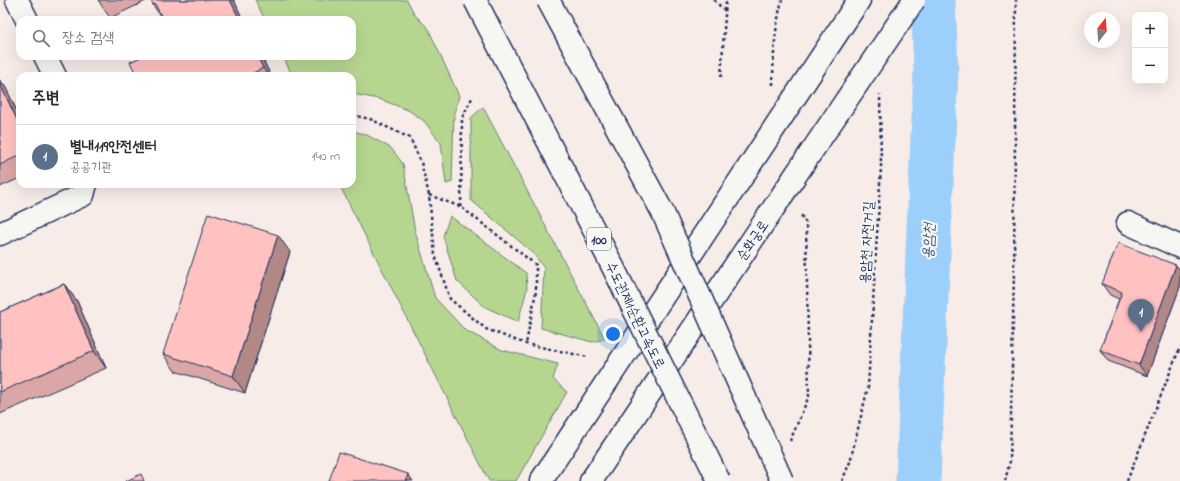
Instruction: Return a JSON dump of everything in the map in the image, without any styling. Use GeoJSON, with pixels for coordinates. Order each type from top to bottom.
{"type":"FeatureCollection","features":[{"type":"Feature","properties":{"kind":"main road"},"geometry":{"type":"LineString","coordinates":[[17,0],[25,16]]}},
{"type":"Feature","properties":{"kind":"main road","name":"수도권제1순환고속도로"},"geometry":{"type":"LineString","coordinates":[[475,0],[609,259],[719,481]]}},
{"type":"Feature","properties":{"kind":"main road"},"geometry":{"type":"LineString","coordinates":[[548,0],[662,212],[782,481]]}},
{"type":"Feature","properties":{"kind":"main road"},"geometry":{"type":"LineString","coordinates":[[541,481],[859,0]]}},
{"type":"Feature","properties":{"kind":"main road","name":"순화궁로"},"geometry":{"type":"LineString","coordinates":[[591,481],[914,0]]}},
{"type":"Feature","properties":{"kind":"main road"},"geometry":{"type":"LineString","coordinates":[[47,60],[53,72]]}},
{"type":"Feature","properties":{"kind":"main road"},"geometry":{"type":"LineString","coordinates":[[0,234],[83,195],[85,188]]}},
{"type":"Feature","properties":{"kind":"main road"},"geometry":{"type":"LineString","coordinates":[[1128,223],[1180,247]]}},
{"type":"Feature","properties":{"kind":"path"},"geometry":{"type":"LineString","coordinates":[[714,0],[726,12]]}},
{"type":"Feature","properties":{"kind":"path"},"geometry":{"type":"LineString","coordinates":[[721,77],[726,0]]}},
{"type":"Feature","properties":{"kind":"path"},"geometry":{"type":"LineString","coordinates":[[773,86],[773,63],[779,11],[782,0]]}},
{"type":"Feature","properties":{"kind":"path"},"geometry":{"type":"LineString","coordinates":[[1005,481],[1010,461],[1014,280],[1016,0]]}},
{"type":"Feature","properties":{"kind":"path","name":"용암천 자전거길"},"geometry":{"type":"LineString","coordinates":[[842,481],[850,462],[868,387],[881,167],[880,87]]}},
{"type":"Feature","properties":{"kind":"path"},"geometry":{"type":"LineString","coordinates":[[461,207],[462,118],[473,96]]}},
{"type":"Feature","properties":{"kind":"path"},"geometry":{"type":"LineString","coordinates":[[356,117],[370,119],[410,138],[421,162],[429,195],[435,255],[450,299],[486,329],[526,344],[588,357]]}},
{"type":"Feature","properties":{"kind":"path"},"geometry":{"type":"LineString","coordinates":[[429,195],[461,207],[536,265],[536,291],[526,344]]}},
{"type":"Feature","properties":{"kind":"path"},"geometry":{"type":"LineString","coordinates":[[788,446],[809,396],[806,223],[800,213]]}},
{"type":"Feature","properties":{"kind":"path"},"geometry":{"type":"LineString","coordinates":[[1126,481],[1180,348]]}},
{"type":"Feature","properties":{"kind":"green space"},"geometry":{"type":"Polygon","coordinates":[[[255,0],[407,0],[415,15],[428,28],[459,96],[454,114],[452,182],[446,184],[441,143],[424,121],[408,110],[379,99],[356,95],[356,72],[291,72],[285,60],[356,60],[356,16],[263,16],[255,0]]]}},
{"type":"Feature","properties":{"kind":"green space"},"geometry":{"type":"Polygon","coordinates":[[[483,107],[605,339],[592,342],[541,328],[544,268],[533,253],[471,200],[471,118],[483,107]]]}},
{"type":"Feature","properties":{"kind":"green space"},"geometry":{"type":"Polygon","coordinates":[[[356,132],[365,134],[391,148],[403,164],[415,231],[435,298],[465,330],[502,350],[558,364],[553,379],[567,392],[516,481],[489,481],[341,188],[356,188],[356,132]]]}},
{"type":"Feature","properties":{"kind":"green space"},"geometry":{"type":"Polygon","coordinates":[[[450,216],[526,273],[527,289],[518,322],[485,307],[457,281],[443,236],[450,216]]]}},
{"type":"Feature","properties":{"kind":"building"},"geometry":{"type":"Polygon","coordinates":[[[151,0],[230,0],[238,16],[161,16],[155,4],[153,5],[151,0]]]}},
{"type":"Feature","properties":{"kind":"building"},"geometry":{"type":"Polygon","coordinates":[[[134,60],[259,60],[263,68],[255,72],[135,72],[130,62],[134,60]]]}},
{"type":"Feature","properties":{"kind":"building"},"geometry":{"type":"Polygon","coordinates":[[[0,84],[16,118],[16,157],[0,165],[0,84]]]}},
{"type":"Feature","properties":{"kind":"building"},"geometry":{"type":"Polygon","coordinates":[[[208,213],[278,235],[233,376],[163,354],[208,213]]]}},
{"type":"Feature","properties":{"kind":"building"},"geometry":{"type":"Polygon","coordinates":[[[1118,243],[1176,265],[1139,365],[1100,350],[1122,292],[1102,284],[1118,243]]]}},
{"type":"Feature","properties":{"kind":"building"},"geometry":{"type":"Polygon","coordinates":[[[64,284],[94,351],[0,392],[0,312],[64,284]]]}},
{"type":"Feature","properties":{"kind":"building"},"geometry":{"type":"Polygon","coordinates":[[[339,452],[408,474],[406,481],[329,481],[339,452]]]}},
{"type":"Feature","properties":{"kind":"building"},"geometry":{"type":"Polygon","coordinates":[[[141,474],[144,481],[126,481],[141,474]]]}},
{"type":"Feature","properties":{"kind":"waterway","name":"용암천"},"geometry":{"type":"LineString","coordinates":[[918,481],[936,70],[933,0]]}},
{"type":"Feature","properties":{"kind":"place","name":"별내119안전센터"},"geometry":{"type":"Point","coordinates":[1141,332]}}]}
